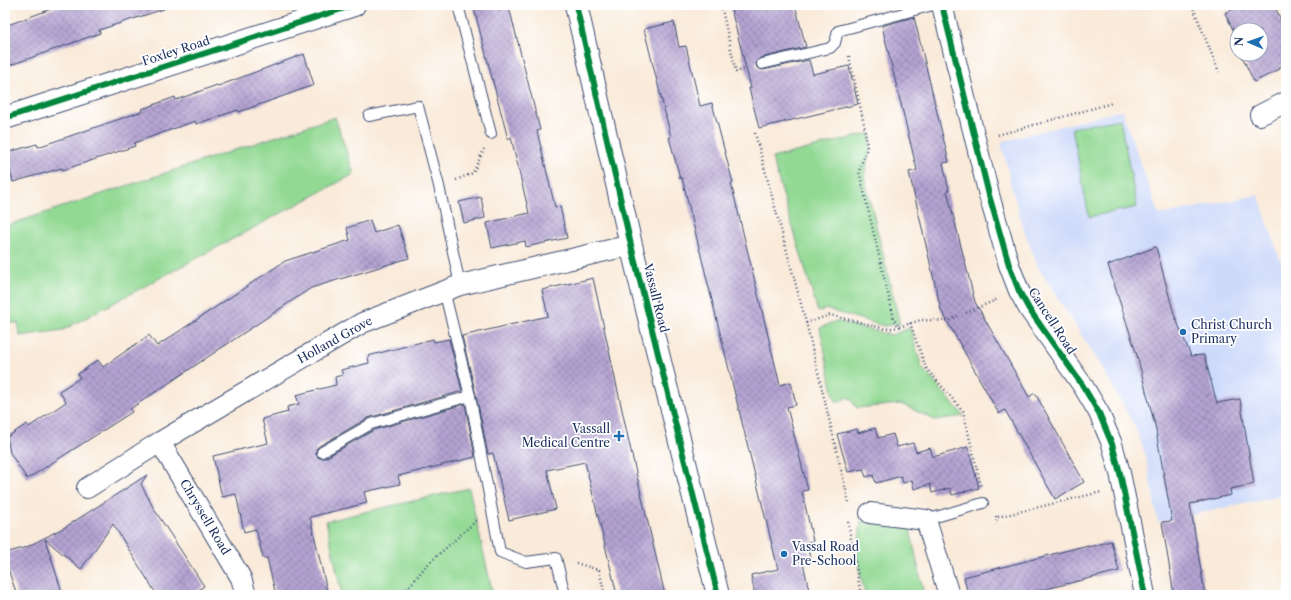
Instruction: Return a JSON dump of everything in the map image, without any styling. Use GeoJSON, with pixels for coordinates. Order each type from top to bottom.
{"type":"FeatureCollection","features":[{"type":"Feature","properties":{"kind":"street","name":"Foxley Road"},"geometry":{"type":"LineString","coordinates":[[5,118],[354,5]]}},
{"type":"Feature","properties":{"kind":"street","name":"Vassall Road"},"geometry":{"type":"LineString","coordinates":[[576,5],[632,245],[718,595]]}},
{"type":"Feature","properties":{"kind":"street","name":"Cancell Road"},"geometry":{"type":"LineString","coordinates":[[942,5],[989,195],[1009,265],[1029,309],[1083,386],[1099,412],[1112,444],[1120,473],[1145,595]]}},
{"type":"Feature","properties":{"kind":"street"},"geometry":{"type":"LineString","coordinates":[[1260,114],[1286,102]]}},
{"type":"Feature","properties":{"kind":"street","name":"Holland Grove"},"geometry":{"type":"LineString","coordinates":[[87,488],[160,442],[362,323],[452,287],[632,245]]}},
{"type":"Feature","properties":{"kind":"street","name":"Chryssell Road"},"geometry":{"type":"LineString","coordinates":[[160,442],[241,578],[246,595]]}},
{"type":"Feature","properties":{"kind":"street"},"geometry":{"type":"LineString","coordinates":[[870,513],[926,520],[949,595]]}},
{"type":"Feature","properties":{"kind":"lane"},"geometry":{"type":"LineString","coordinates":[[458,5],[491,134]]}},
{"type":"Feature","properties":{"kind":"lane"},"geometry":{"type":"LineString","coordinates":[[762,64],[830,48],[836,43],[838,31],[933,5]]}},
{"type":"Feature","properties":{"kind":"lane"},"geometry":{"type":"LineString","coordinates":[[369,116],[418,106],[439,186],[452,287],[470,396],[500,552],[526,562],[556,558],[565,595]]}},
{"type":"Feature","properties":{"kind":"lane"},"geometry":{"type":"LineString","coordinates":[[322,452],[371,424],[470,396]]}},
{"type":"Feature","properties":{"kind":"lane"},"geometry":{"type":"LineString","coordinates":[[926,520],[983,503]]}},
{"type":"Feature","properties":{"kind":"path"},"geometry":{"type":"LineString","coordinates":[[721,5],[736,72],[762,64]]}},
{"type":"Feature","properties":{"kind":"path"},"geometry":{"type":"LineString","coordinates":[[1192,5],[1219,72]]}},
{"type":"Feature","properties":{"kind":"path"},"geometry":{"type":"LineString","coordinates":[[843,30],[867,148],[859,171],[894,319],[899,327]]}},
{"type":"Feature","properties":{"kind":"path"},"geometry":{"type":"LineString","coordinates":[[994,137],[1112,103]]}},
{"type":"Feature","properties":{"kind":"path"},"geometry":{"type":"LineString","coordinates":[[755,133],[806,323],[848,494],[849,509]]}},
{"type":"Feature","properties":{"kind":"path"},"geometry":{"type":"LineString","coordinates":[[439,186],[473,173],[491,134]]}},
{"type":"Feature","properties":{"kind":"path"},"geometry":{"type":"LineString","coordinates":[[966,313],[999,298]]}},
{"type":"Feature","properties":{"kind":"path"},"geometry":{"type":"LineString","coordinates":[[806,323],[830,314],[886,330],[921,320],[949,321],[958,316]]}},
{"type":"Feature","properties":{"kind":"path"},"geometry":{"type":"LineString","coordinates":[[910,323],[926,368],[963,412],[980,480],[983,503]]}},
{"type":"Feature","properties":{"kind":"path"},"geometry":{"type":"LineString","coordinates":[[997,524],[998,517],[1107,490]]}},
{"type":"Feature","properties":{"kind":"path"},"geometry":{"type":"LineString","coordinates":[[402,595],[427,565],[472,523],[493,513]]}},
{"type":"Feature","properties":{"kind":"path"},"geometry":{"type":"LineString","coordinates":[[848,520],[847,526],[861,595]]}},
{"type":"Feature","properties":{"kind":"path"},"geometry":{"type":"LineString","coordinates":[[556,558],[598,570],[605,595]]}},
{"type":"Feature","properties":{"kind":"shaded area","name":"Christ Church Primary"},"geometry":{"type":"Polygon","coordinates":[[[1122,110],[1159,215],[1258,195],[1286,276],[1286,495],[1158,522],[1146,457],[1136,429],[1100,364],[1038,267],[1024,230],[1001,142],[1122,110]]]}},
{"type":"Feature","properties":{"kind":"green space"},"geometry":{"type":"Polygon","coordinates":[[[335,117],[354,174],[63,330],[20,336],[18,323],[5,323],[5,226],[335,117]]]}},
{"type":"Feature","properties":{"kind":"green space"},"geometry":{"type":"Polygon","coordinates":[[[1120,119],[1137,207],[1089,217],[1072,128],[1120,119]]]}},
{"type":"Feature","properties":{"kind":"green space"},"geometry":{"type":"Polygon","coordinates":[[[870,133],[871,146],[864,176],[900,324],[884,326],[826,309],[818,312],[772,158],[870,133]]]}},
{"type":"Feature","properties":{"kind":"green space"},"geometry":{"type":"Polygon","coordinates":[[[836,321],[891,335],[910,328],[922,368],[964,416],[935,420],[901,404],[857,408],[849,397],[837,402],[834,397],[820,328],[836,321]]]}},
{"type":"Feature","properties":{"kind":"green space"},"geometry":{"type":"Polygon","coordinates":[[[469,488],[493,595],[342,595],[326,521],[469,488]]]}},
{"type":"Feature","properties":{"kind":"green space"},"geometry":{"type":"Polygon","coordinates":[[[861,521],[910,529],[924,595],[865,595],[857,559],[861,521]]]}},
{"type":"Feature","properties":{"kind":"building"},"geometry":{"type":"Polygon","coordinates":[[[62,5],[163,5],[164,9],[99,30],[100,33],[5,67],[5,26],[62,5]]]}},
{"type":"Feature","properties":{"kind":"building"},"geometry":{"type":"Polygon","coordinates":[[[473,5],[496,5],[498,10],[509,7],[540,130],[537,131],[555,207],[560,206],[567,238],[526,247],[525,241],[492,248],[487,223],[529,213],[511,137],[508,139],[473,5]]]}},
{"type":"Feature","properties":{"kind":"building"},"geometry":{"type":"Polygon","coordinates":[[[730,5],[795,5],[806,47],[760,58],[756,63],[757,68],[763,70],[809,60],[813,74],[849,66],[858,104],[759,128],[749,88],[751,88],[730,5]]]}},
{"type":"Feature","properties":{"kind":"building"},"geometry":{"type":"Polygon","coordinates":[[[1242,5],[1274,5],[1286,31],[1286,64],[1279,67],[1280,69],[1254,82],[1245,62],[1269,62],[1269,22],[1229,22],[1225,13],[1242,5]]]}},
{"type":"Feature","properties":{"kind":"building"},"geometry":{"type":"Polygon","coordinates":[[[914,17],[949,162],[943,163],[949,190],[947,191],[975,302],[1029,397],[1035,393],[1084,482],[1055,499],[1005,410],[999,414],[941,310],[909,172],[917,170],[882,26],[914,17]]]}},
{"type":"Feature","properties":{"kind":"building"},"geometry":{"type":"Polygon","coordinates":[[[674,22],[679,47],[686,46],[700,106],[712,103],[733,183],[731,183],[780,385],[791,382],[796,405],[787,407],[808,490],[802,491],[813,541],[806,542],[811,561],[803,563],[810,595],[755,595],[751,575],[778,569],[682,178],[680,178],[669,137],[671,137],[644,29],[674,22]]]}},
{"type":"Feature","properties":{"kind":"building"},"geometry":{"type":"Polygon","coordinates":[[[304,54],[314,85],[239,112],[238,110],[196,124],[195,121],[134,143],[135,146],[63,170],[62,168],[13,182],[5,153],[37,144],[38,147],[143,111],[142,109],[175,97],[176,100],[304,54]]]}},
{"type":"Feature","properties":{"kind":"building"},"geometry":{"type":"Polygon","coordinates":[[[481,197],[485,218],[464,223],[459,202],[481,197]]]}},
{"type":"Feature","properties":{"kind":"building"},"geometry":{"type":"Polygon","coordinates":[[[370,220],[374,233],[398,225],[409,258],[311,288],[130,409],[132,412],[27,479],[10,453],[7,437],[27,424],[29,427],[66,402],[59,391],[80,378],[78,374],[98,360],[103,367],[149,335],[157,346],[285,261],[350,240],[347,228],[370,220]]]}},
{"type":"Feature","properties":{"kind":"building"},"geometry":{"type":"Polygon","coordinates":[[[1156,247],[1174,314],[1191,356],[1204,355],[1217,403],[1240,399],[1254,484],[1230,489],[1231,495],[1190,504],[1205,595],[1174,595],[1162,522],[1172,521],[1155,425],[1136,352],[1108,265],[1156,247]]]}},
{"type":"Feature","properties":{"kind":"building"},"geometry":{"type":"Polygon","coordinates":[[[593,278],[631,451],[665,595],[617,595],[585,462],[547,470],[556,509],[509,520],[493,453],[488,454],[462,336],[548,316],[542,290],[593,278]]]}},
{"type":"Feature","properties":{"kind":"building"},"geometry":{"type":"Polygon","coordinates":[[[433,339],[434,342],[449,339],[462,391],[368,418],[319,446],[316,449],[316,455],[319,458],[325,458],[374,430],[465,404],[475,457],[398,476],[400,484],[364,492],[367,503],[310,517],[328,595],[276,595],[267,558],[263,558],[256,529],[244,532],[236,494],[222,497],[213,456],[268,443],[262,419],[288,412],[287,407],[299,404],[296,395],[336,385],[335,377],[343,375],[341,370],[369,363],[368,356],[433,339]]]}},
{"type":"Feature","properties":{"kind":"building"},"geometry":{"type":"Polygon","coordinates":[[[875,428],[878,438],[893,434],[897,447],[913,443],[916,452],[930,448],[933,457],[968,447],[979,488],[952,495],[950,488],[932,493],[930,484],[914,489],[912,480],[903,483],[901,476],[876,483],[873,475],[866,477],[863,469],[848,472],[837,434],[857,429],[858,433],[875,428]]]}},
{"type":"Feature","properties":{"kind":"building"},"geometry":{"type":"Polygon","coordinates":[[[147,475],[141,484],[154,509],[204,586],[191,595],[157,595],[113,524],[81,569],[45,539],[63,595],[17,595],[5,560],[5,553],[27,547],[67,526],[147,475]]]}},
{"type":"Feature","properties":{"kind":"building"},"geometry":{"type":"Polygon","coordinates":[[[1111,541],[1119,571],[1021,595],[968,595],[964,577],[1088,545],[1088,547],[1111,541]]]}},
{"type":"Feature","properties":{"kind":"cycle path"},"geometry":{"type":"LineString","coordinates":[[5,118],[354,5]]}},
{"type":"Feature","properties":{"kind":"cycle path"},"geometry":{"type":"LineString","coordinates":[[576,5],[631,245],[718,595]]}},
{"type":"Feature","properties":{"kind":"cycle path"},"geometry":{"type":"LineString","coordinates":[[942,5],[989,195],[1009,265],[1019,291],[1029,309],[1083,386],[1099,413],[1112,444],[1120,473],[1145,595]]}},
{"type":"Feature","properties":{"kind":"place","name":"Christ Church Primary"},"geometry":{"type":"Point","coordinates":[1183,332]}},
{"type":"Feature","properties":{"kind":"place","name":"Vassall Medical Centre"},"geometry":{"type":"Point","coordinates":[619,436]}},
{"type":"Feature","properties":{"kind":"place","name":"Vassal Road Pre-School"},"geometry":{"type":"Point","coordinates":[784,554]}}]}
